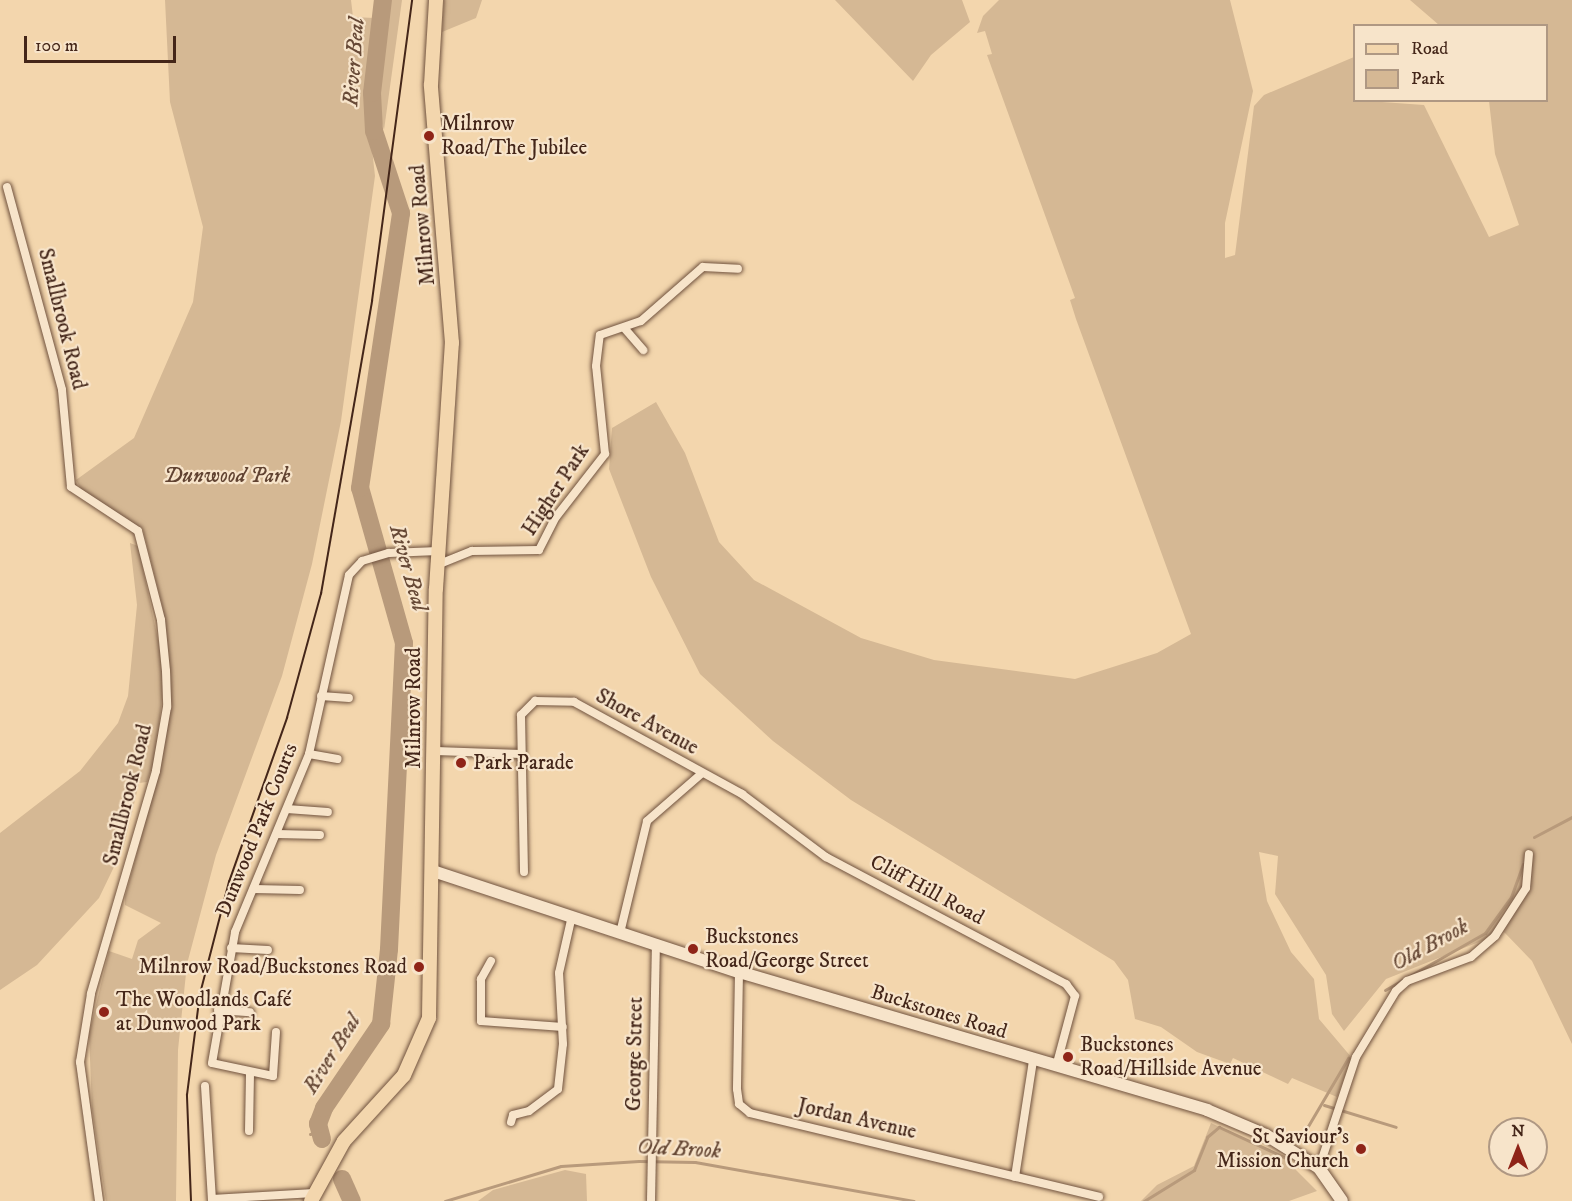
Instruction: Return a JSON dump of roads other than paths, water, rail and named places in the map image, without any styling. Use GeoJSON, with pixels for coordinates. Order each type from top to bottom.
{"type":"FeatureCollection","features":[{"type":"Feature","properties":{"kind":"main road","name":"Milnrow Road"},"geometry":{"type":"LineString","coordinates":[[313,1197],[344,1141],[404,1075],[425,1036],[433,872],[437,558],[452,331],[431,85],[436,0]]}},
{"type":"Feature","properties":{"kind":"main road","name":"Buckstones Road"},"geometry":{"type":"LineString","coordinates":[[433,872],[739,972],[1227,1117],[1319,1168],[1342,1201]]}},
{"type":"Feature","properties":{"kind":"street","name":"Smallbrook Road"},"geometry":{"type":"LineString","coordinates":[[7,187],[62,390],[70,488],[138,531],[161,620],[166,671],[167,707],[156,771],[91,994],[80,1062],[99,1201]]}},
{"type":"Feature","properties":{"kind":"street","name":"Higher Park"},"geometry":{"type":"LineString","coordinates":[[437,558],[472,551],[539,550],[556,517],[605,454],[597,346],[605,332],[625,329],[703,267],[738,269]]}},
{"type":"Feature","properties":{"kind":"street"},"geometry":{"type":"LineString","coordinates":[[625,329],[643,350]]}},
{"type":"Feature","properties":{"kind":"street","name":"Dunwood Park Courts"},"geometry":{"type":"LineString","coordinates":[[276,1032],[273,1076],[212,1063],[218,1010],[231,948],[309,754],[350,575],[362,561],[389,553],[437,558]]}},
{"type":"Feature","properties":{"kind":"street"},"geometry":{"type":"LineString","coordinates":[[321,696],[349,698]]}},
{"type":"Feature","properties":{"kind":"street","name":"Shore Avenue"},"geometry":{"type":"LineString","coordinates":[[524,872],[521,754],[526,707],[535,701],[574,702],[701,774]]}},
{"type":"Feature","properties":{"kind":"street"},"geometry":{"type":"LineString","coordinates":[[436,752],[521,754]]}},
{"type":"Feature","properties":{"kind":"street"},"geometry":{"type":"LineString","coordinates":[[309,754],[338,759]]}},
{"type":"Feature","properties":{"kind":"street"},"geometry":{"type":"LineString","coordinates":[[620,933],[647,821],[701,774]]}},
{"type":"Feature","properties":{"kind":"street","name":"Cliff Hill Road"},"geometry":{"type":"LineString","coordinates":[[701,774],[742,794],[826,857],[1066,984],[1075,996],[1056,1067]]}},
{"type":"Feature","properties":{"kind":"street"},"geometry":{"type":"LineString","coordinates":[[287,809],[328,812]]}},
{"type":"Feature","properties":{"kind":"street"},"geometry":{"type":"LineString","coordinates":[[277,834],[320,835]]}},
{"type":"Feature","properties":{"kind":"street"},"geometry":{"type":"LineString","coordinates":[[1319,1168],[1339,1101],[1356,1057],[1396,991],[1407,981],[1471,957],[1495,936],[1526,888],[1529,854]]}},
{"type":"Feature","properties":{"kind":"street"},"geometry":{"type":"LineString","coordinates":[[254,889],[300,890]]}},
{"type":"Feature","properties":{"kind":"street"},"geometry":{"type":"LineString","coordinates":[[511,1122],[513,1115],[549,1100],[558,1089],[563,1027],[559,973],[572,916]]}},
{"type":"Feature","properties":{"kind":"street","name":"George Street"},"geometry":{"type":"LineString","coordinates":[[651,1201],[656,944]]}},
{"type":"Feature","properties":{"kind":"street"},"geometry":{"type":"LineString","coordinates":[[231,948],[268,950]]}},
{"type":"Feature","properties":{"kind":"street"},"geometry":{"type":"LineString","coordinates":[[491,961],[481,979],[481,1021],[563,1027]]}},
{"type":"Feature","properties":{"kind":"street","name":"Jordan Avenue"},"geometry":{"type":"LineString","coordinates":[[739,972],[737,1089],[739,1104],[750,1113],[1099,1197]]}},
{"type":"Feature","properties":{"kind":"street"},"geometry":{"type":"LineString","coordinates":[[218,1010],[250,1012]]}},
{"type":"Feature","properties":{"kind":"street"},"geometry":{"type":"LineString","coordinates":[[1015,1177],[1033,1061]]}},
{"type":"Feature","properties":{"kind":"street"},"geometry":{"type":"LineString","coordinates":[[249,1131],[250,1072]]}},
{"type":"Feature","properties":{"kind":"street"},"geometry":{"type":"LineString","coordinates":[[205,1086],[212,1200],[313,1197]]}},
{"type":"Feature","properties":{"kind":"waterway","name":"River Beal"},"geometry":{"type":"LineString","coordinates":[[322,1139],[318,1124],[324,1108],[381,1024],[389,949],[404,643],[360,488],[401,213],[374,131],[372,93],[383,0]]}},
{"type":"Feature","properties":{"kind":"waterway","name":"Old Brook"},"geometry":{"type":"LineString","coordinates":[[1534,837],[1572,817]]}},
{"type":"Feature","properties":{"kind":"waterway","name":"Old Brook"},"geometry":{"type":"LineString","coordinates":[[1385,990],[1485,933],[1511,897],[1523,864]]}},
{"type":"Feature","properties":{"kind":"waterway","name":"Old Brook"},"geometry":{"type":"LineString","coordinates":[[1298,1143],[1348,1058]]}},
{"type":"Feature","properties":{"kind":"waterway"},"geometry":{"type":"LineString","coordinates":[[1324,1105],[1396,1127]]}},
{"type":"Feature","properties":{"kind":"waterway","name":"Old Brook"},"geometry":{"type":"LineString","coordinates":[[1144,1201],[1194,1170],[1207,1137],[1219,1127],[1286,1158]]}},
{"type":"Feature","properties":{"kind":"waterway"},"geometry":{"type":"LineString","coordinates":[[310,1134],[319,1132]]}},
{"type":"Feature","properties":{"kind":"waterway","name":"Old Brook"},"geometry":{"type":"LineString","coordinates":[[445,1201],[561,1166],[639,1161],[695,1162],[914,1201]]}},
{"type":"Feature","properties":{"kind":"waterway","name":"River Beal"},"geometry":{"type":"LineString","coordinates":[[342,1179],[352,1201]]}},
{"type":"Feature","properties":{"kind":"tram line"},"geometry":{"type":"LineString","coordinates":[[191,1201],[187,1095],[200,994],[229,882],[287,718],[321,594],[372,301],[412,0]]}},
{"type":"Feature","properties":{"kind":"place","name":"Milnrow Road/The Jubilee"},"geometry":{"type":"Point","coordinates":[429,136]}},
{"type":"Feature","properties":{"kind":"place","name":"Park Parade"},"geometry":{"type":"Point","coordinates":[461,763]}},
{"type":"Feature","properties":{"kind":"place","name":"Buckstones Road/George Street"},"geometry":{"type":"Point","coordinates":[693,949]}},
{"type":"Feature","properties":{"kind":"place","name":"Milnrow Road/Buckstones Road"},"geometry":{"type":"Point","coordinates":[419,967]}},
{"type":"Feature","properties":{"kind":"place","name":"The Woodlands Café at Dunwood Park"},"geometry":{"type":"Point","coordinates":[104,1012]}},
{"type":"Feature","properties":{"kind":"place","name":"Buckstones Road/Hillside Avenue"},"geometry":{"type":"Point","coordinates":[1068,1057]}},
{"type":"Feature","properties":{"kind":"place","name":"St Saviour's Mission Church"},"geometry":{"type":"Point","coordinates":[1361,1149]}},
{"type":"Feature","properties":{"kind":"park label","name":"Dunwood Park"},"geometry":{"type":"Point","coordinates":[227,476]}}]}
